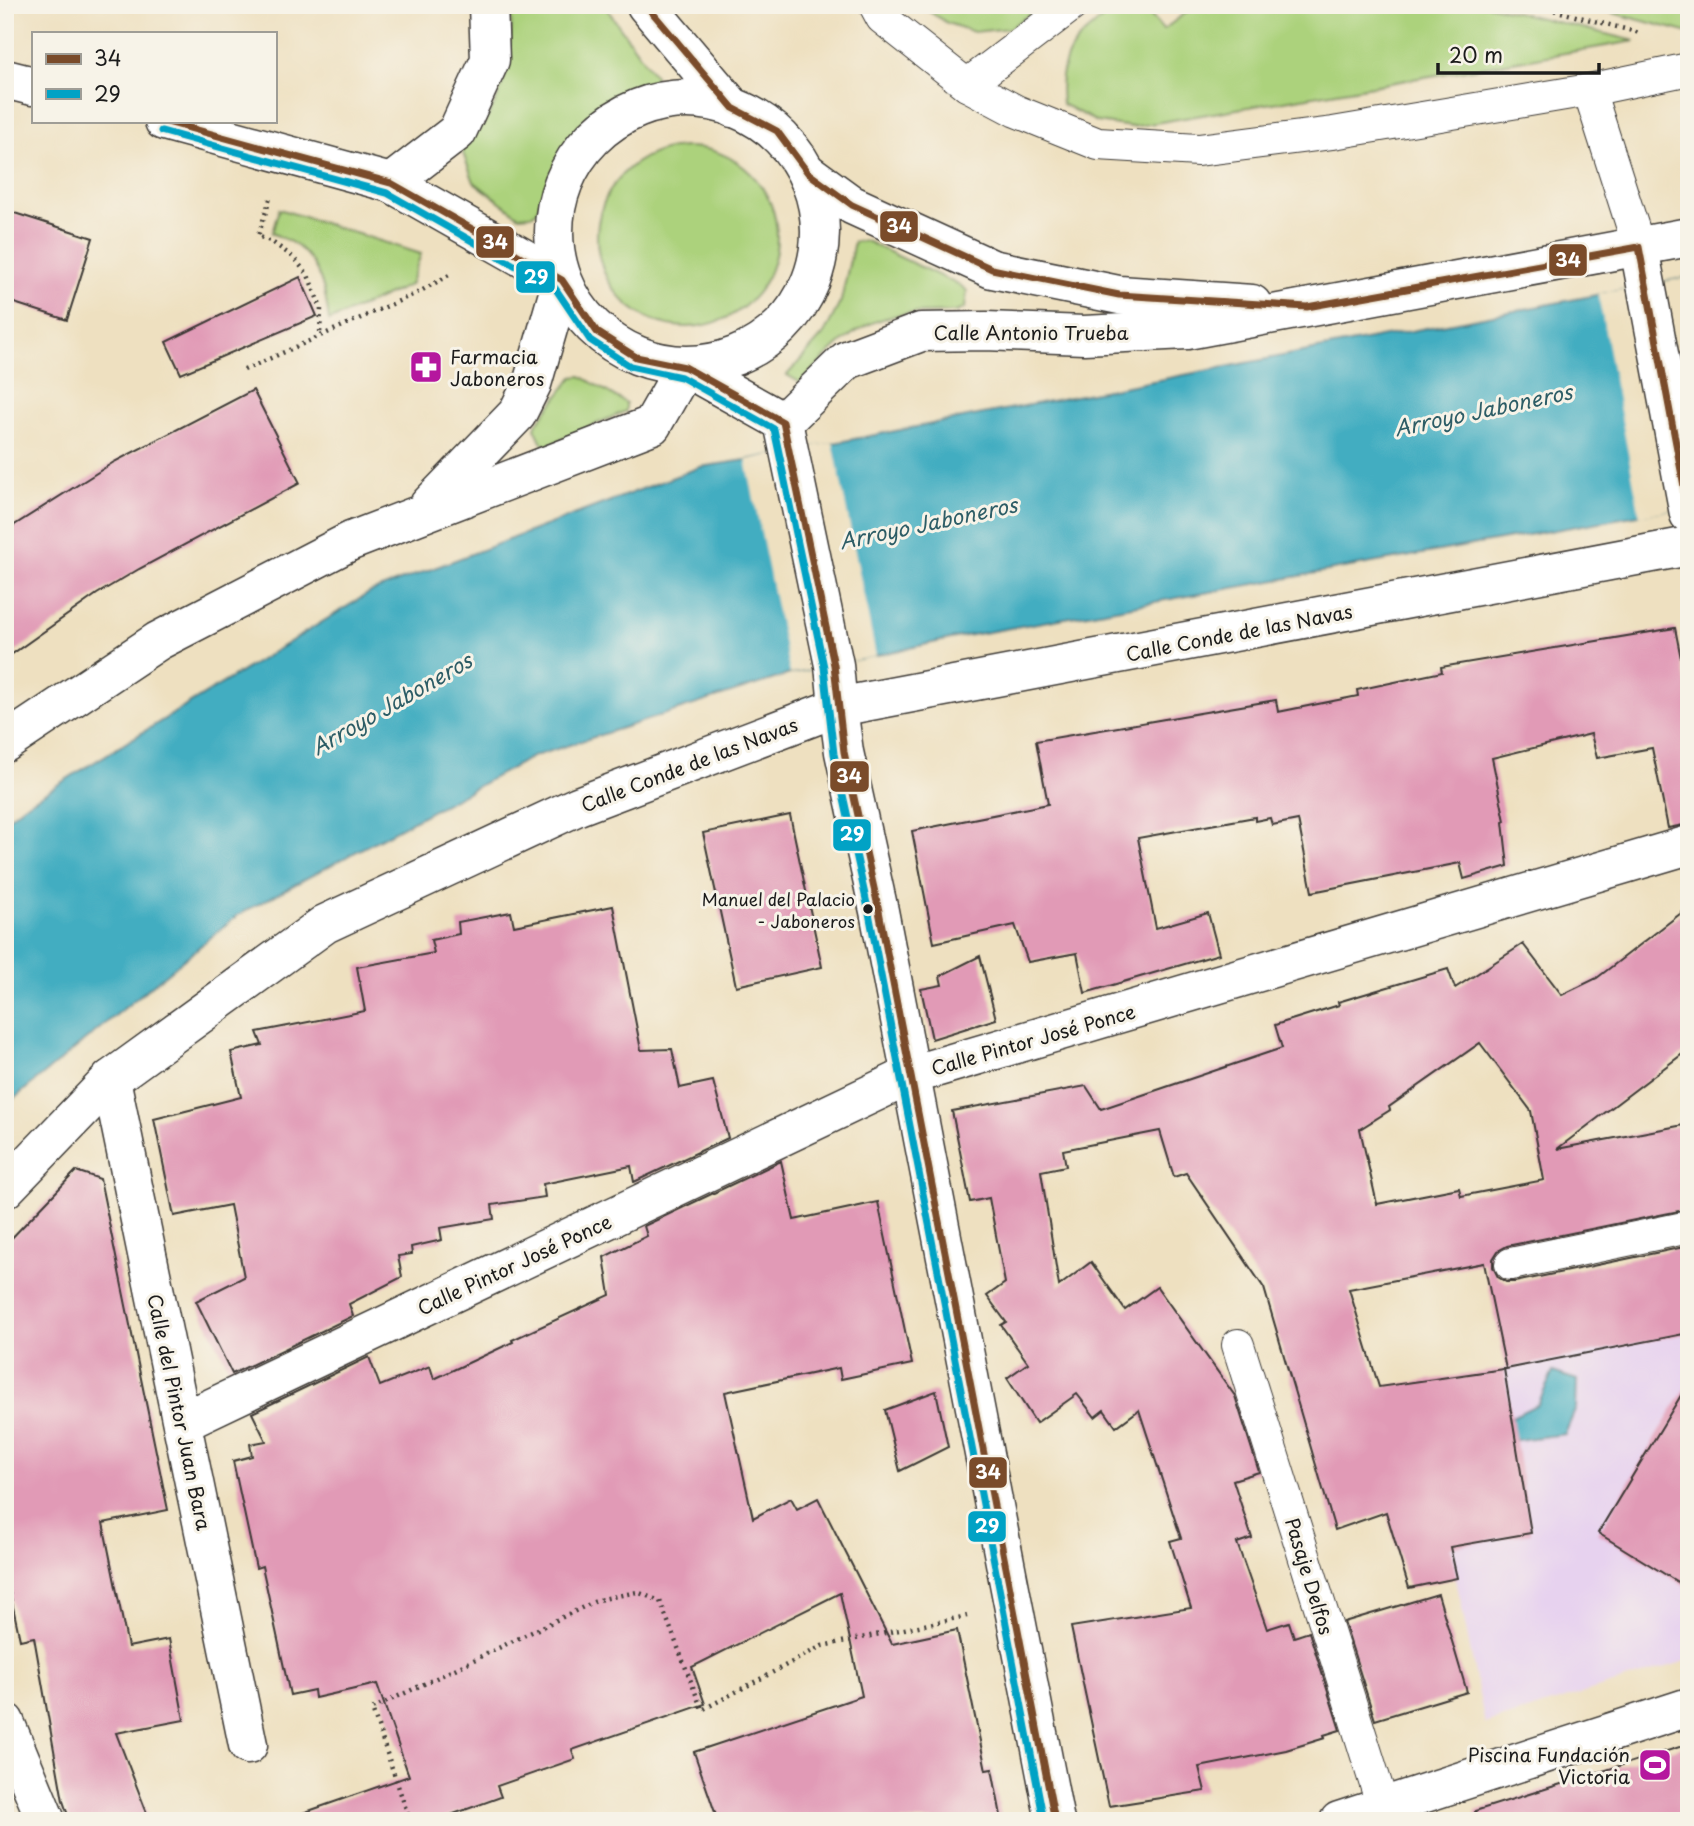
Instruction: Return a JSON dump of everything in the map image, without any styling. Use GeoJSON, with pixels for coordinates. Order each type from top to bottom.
{"type":"FeatureCollection","features":[{"type":"Feature","properties":{"kind":"street"},"geometry":{"type":"LineString","coordinates":[[391,183],[457,132],[490,60],[488,5]]}},
{"type":"Feature","properties":{"kind":"street"},"geometry":{"type":"LineString","coordinates":[[646,5],[733,108]]}},
{"type":"Feature","properties":{"kind":"street"},"geometry":{"type":"LineString","coordinates":[[5,79],[32,86]]}},
{"type":"Feature","properties":{"kind":"street"},"geometry":{"type":"LineString","coordinates":[[5,743],[158,642],[351,541],[652,425],[685,368],[742,356],[774,337],[812,286],[822,224],[808,173],[777,131],[709,99],[653,102],[603,127],[568,170],[553,225],[562,280],[597,332],[636,357],[685,368],[786,437],[834,665],[844,752],[879,911],[1055,1821]]}},
{"type":"Feature","properties":{"kind":"street"},"geometry":{"type":"LineString","coordinates":[[168,122],[391,183],[562,280]]}},
{"type":"Feature","properties":{"kind":"street","name":"Calle Antonio Trueba"},"geometry":{"type":"LineString","coordinates":[[808,173],[852,205],[992,269],[1119,295],[1307,307]]}},
{"type":"Feature","properties":{"kind":"street","name":"Calle Antonio Trueba"},"geometry":{"type":"LineString","coordinates":[[786,437],[847,360],[921,332],[986,331],[1084,335],[1186,330],[1689,237]]}},
{"type":"Feature","properties":{"kind":"street"},"geometry":{"type":"LineString","coordinates":[[1639,247],[1688,510]]}},
{"type":"Feature","properties":{"kind":"street"},"geometry":{"type":"LineString","coordinates":[[420,514],[517,414],[532,384],[562,280]]}},
{"type":"Feature","properties":{"kind":"street","name":"Calle Conde de las Navas"},"geometry":{"type":"LineString","coordinates":[[5,1189],[111,1079],[325,924],[578,806],[838,707],[1689,546]]}},
{"type":"Feature","properties":{"kind":"street","name":"Calle Pintor José Ponce"},"geometry":{"type":"LineString","coordinates":[[182,1422],[911,1075],[1689,845]]}},
{"type":"Feature","properties":{"kind":"street","name":"Calle del Pintor Juan Bara"},"geometry":{"type":"LineString","coordinates":[[111,1079],[248,1745]]}},
{"type":"Feature","properties":{"kind":"street"},"geometry":{"type":"LineString","coordinates":[[1339,1821],[1689,1707]]}},
{"type":"Feature","properties":{"kind":"street"},"geometry":{"type":"LineString","coordinates":[[5,1722],[46,1821]]}},
{"type":"Feature","properties":{"kind":"lane"},"geometry":{"type":"LineString","coordinates":[[875,5],[882,18],[967,85],[1016,111],[1098,144],[1198,150],[1333,133],[1589,90],[1689,69]]}},
{"type":"Feature","properties":{"kind":"lane"},"geometry":{"type":"LineString","coordinates":[[967,85],[1072,5]]}},
{"type":"Feature","properties":{"kind":"lane"},"geometry":{"type":"LineString","coordinates":[[1589,90],[1639,247]]}},
{"type":"Feature","properties":{"kind":"lane"},"geometry":{"type":"LineString","coordinates":[[1511,1264],[1689,1227]]}},
{"type":"Feature","properties":{"kind":"lane","name":"Pasaje Delfos"},"geometry":{"type":"LineString","coordinates":[[1238,1345],[1382,1807]]}},
{"type":"Feature","properties":{"kind":"path"},"geometry":{"type":"LineString","coordinates":[[1534,5],[1638,31],[1648,37]]}},
{"type":"Feature","properties":{"kind":"path"},"geometry":{"type":"LineString","coordinates":[[272,242],[293,257],[308,275],[321,308],[320,336]]}},
{"type":"Feature","properties":{"kind":"path"},"geometry":{"type":"LineString","coordinates":[[244,370],[419,292],[500,246]]}},
{"type":"Feature","properties":{"kind":"path"},"geometry":{"type":"LineString","coordinates":[[410,1821],[372,1709],[598,1600],[637,1592],[660,1601],[702,1710],[822,1646],[974,1614]]}},
{"type":"Feature","properties":{"kind":"shaded area"},"geometry":{"type":"Polygon","coordinates":[[[1689,1333],[1689,1660],[1485,1724],[1417,1382],[1506,1369],[1689,1333]]]}},
{"type":"Feature","properties":{"kind":"green space"},"geometry":{"type":"Polygon","coordinates":[[[511,5],[604,5],[655,76],[654,86],[650,91],[618,106],[584,131],[561,155],[537,211],[531,215],[519,216],[474,182],[461,148],[481,126],[498,97],[507,67],[511,5]]]}},
{"type":"Feature","properties":{"kind":"green space"},"geometry":{"type":"Polygon","coordinates":[[[919,5],[1042,5],[1010,28],[974,32],[947,23],[919,5]]]}},
{"type":"Feature","properties":{"kind":"green space"},"geometry":{"type":"Polygon","coordinates":[[[1119,5],[1142,5],[1163,30],[1196,5],[1488,5],[1635,41],[1132,127],[1097,122],[1062,104],[1061,85],[1067,57],[1082,36],[1119,5]]]}},
{"type":"Feature","properties":{"kind":"green space"},"geometry":{"type":"Polygon","coordinates":[[[1582,5],[1689,5],[1689,33],[1582,5]]]}},
{"type":"Feature","properties":{"kind":"green space"},"geometry":{"type":"Polygon","coordinates":[[[687,147],[722,153],[751,173],[771,202],[777,237],[771,272],[751,301],[722,321],[687,327],[652,321],[623,301],[603,272],[597,237],[603,202],[623,173],[652,153],[687,147]]]}},
{"type":"Feature","properties":{"kind":"green space"},"geometry":{"type":"Polygon","coordinates":[[[279,209],[421,254],[410,285],[329,321],[324,290],[312,262],[297,246],[272,233],[279,209]]]}},
{"type":"Feature","properties":{"kind":"green space"},"geometry":{"type":"Polygon","coordinates":[[[866,241],[961,286],[967,291],[965,308],[956,312],[903,314],[873,323],[839,344],[801,383],[787,375],[824,334],[841,301],[854,242],[866,241]]]}},
{"type":"Feature","properties":{"kind":"green space"},"geometry":{"type":"Polygon","coordinates":[[[581,376],[626,403],[626,411],[546,446],[535,428],[537,423],[573,377],[581,376]]]}},
{"type":"Feature","properties":{"kind":"water","name":"Arroyo Jaboneros"},"geometry":{"type":"Polygon","coordinates":[[[1689,277],[1689,506],[960,637],[790,674],[532,757],[238,915],[5,1106],[5,821],[23,806],[371,592],[700,467],[1689,277]]]}},
{"type":"Feature","properties":{"kind":"water"},"geometry":{"type":"Polygon","coordinates":[[[1553,1372],[1577,1380],[1576,1408],[1565,1434],[1500,1442],[1500,1423],[1538,1404],[1553,1372]]]}},
{"type":"Feature","properties":{"kind":"pier"},"geometry":{"type":"Polygon","coordinates":[[[1689,277],[1689,506],[1640,516],[1598,294],[1689,277]]]}},
{"type":"Feature","properties":{"kind":"pier"},"geometry":{"type":"Polygon","coordinates":[[[833,442],[876,656],[790,674],[746,460],[833,442]]]}},
{"type":"Feature","properties":{"kind":"building"},"geometry":{"type":"Polygon","coordinates":[[[5,210],[93,238],[67,320],[5,300],[5,210]]]}},
{"type":"Feature","properties":{"kind":"building"},"geometry":{"type":"Polygon","coordinates":[[[300,277],[317,316],[181,374],[166,342],[300,277]]]}},
{"type":"Feature","properties":{"kind":"building"},"geometry":{"type":"Polygon","coordinates":[[[253,390],[300,483],[97,594],[5,659],[5,531],[114,462],[253,390]]]}},
{"type":"Feature","properties":{"kind":"building"},"geometry":{"type":"Polygon","coordinates":[[[1675,628],[1689,699],[1689,824],[1668,828],[1652,748],[1597,758],[1591,734],[1492,758],[1505,821],[1508,866],[1464,879],[1460,863],[1312,892],[1298,820],[1272,825],[1270,818],[1255,821],[1255,817],[1138,838],[1156,928],[1208,913],[1219,954],[1085,993],[1077,953],[1028,962],[1015,925],[934,943],[912,831],[1048,804],[1036,741],[1276,700],[1278,712],[1358,696],[1357,690],[1442,672],[1441,667],[1675,628]]]}},
{"type":"Feature","properties":{"kind":"building"},"geometry":{"type":"Polygon","coordinates":[[[790,815],[822,967],[736,986],[703,833],[790,815]]]}},
{"type":"Feature","properties":{"kind":"building"},"geometry":{"type":"Polygon","coordinates":[[[613,906],[641,1050],[672,1049],[680,1088],[713,1081],[728,1138],[634,1182],[631,1166],[543,1184],[545,1197],[492,1205],[494,1219],[440,1228],[442,1240],[411,1247],[412,1254],[398,1256],[402,1277],[349,1304],[353,1316],[232,1374],[196,1301],[244,1277],[230,1205],[174,1216],[154,1119],[241,1097],[231,1052],[262,1045],[257,1032],[365,1011],[357,967],[434,953],[431,940],[459,934],[458,922],[511,912],[514,926],[613,906]]]}},
{"type":"Feature","properties":{"kind":"building"},"geometry":{"type":"Polygon","coordinates":[[[1689,907],[1689,1049],[1557,1149],[1689,1124],[1689,1209],[1507,1246],[1498,1251],[1493,1259],[1493,1267],[1498,1277],[1506,1282],[1515,1282],[1689,1246],[1689,1333],[1506,1369],[1484,1263],[1349,1289],[1379,1387],[1504,1369],[1531,1533],[1450,1547],[1457,1578],[1409,1588],[1386,1512],[1335,1530],[1264,1288],[1186,1173],[1174,1177],[1160,1131],[1063,1150],[1066,1166],[1041,1171],[1059,1286],[1091,1262],[1125,1310],[1157,1287],[1235,1396],[1259,1472],[1233,1480],[1252,1538],[1237,1543],[1267,1629],[1289,1622],[1294,1637],[1309,1632],[1340,1730],[1324,1735],[1325,1738],[1286,1750],[1199,1767],[1205,1791],[1109,1806],[1071,1627],[1191,1608],[1170,1541],[1181,1538],[1139,1410],[1116,1427],[1104,1410],[1095,1417],[1077,1394],[1036,1423],[1007,1378],[1028,1363],[1001,1325],[1006,1322],[987,1296],[1005,1283],[989,1198],[970,1202],[952,1111],[1086,1086],[1101,1109],[1282,1048],[1275,1025],[1339,1005],[1338,1002],[1448,969],[1455,988],[1523,944],[1562,995],[1597,978],[1689,907]],[[1480,1043],[1360,1129],[1377,1204],[1459,1188],[1461,1196],[1544,1180],[1531,1111],[1480,1043]]]}},
{"type":"Feature","properties":{"kind":"building"},"geometry":{"type":"Polygon","coordinates":[[[980,956],[996,1019],[932,1039],[921,989],[942,985],[940,976],[980,956]]]}},
{"type":"Feature","properties":{"kind":"building"},"geometry":{"type":"Polygon","coordinates":[[[781,1161],[794,1220],[878,1202],[912,1364],[841,1379],[839,1368],[725,1392],[753,1518],[791,1498],[797,1509],[818,1498],[892,1644],[957,1630],[986,1770],[992,1769],[1002,1821],[718,1821],[694,1752],[862,1696],[840,1593],[692,1667],[705,1704],[572,1750],[575,1759],[497,1786],[501,1797],[434,1821],[301,1821],[300,1814],[409,1776],[377,1684],[315,1698],[314,1690],[290,1695],[262,1566],[256,1568],[233,1461],[252,1456],[250,1444],[266,1441],[252,1413],[369,1357],[380,1386],[430,1366],[434,1379],[513,1342],[512,1340],[610,1295],[604,1257],[647,1236],[644,1226],[781,1161]]]}},
{"type":"Feature","properties":{"kind":"building"},"geometry":{"type":"Polygon","coordinates":[[[76,1171],[100,1179],[168,1510],[103,1523],[128,1647],[169,1639],[184,1720],[116,1733],[150,1821],[70,1821],[63,1801],[34,1637],[20,1640],[5,1569],[5,1245],[76,1171]]]}},
{"type":"Feature","properties":{"kind":"building"},"geometry":{"type":"Polygon","coordinates":[[[1689,1382],[1689,1589],[1598,1533],[1689,1382]]]}},
{"type":"Feature","properties":{"kind":"building"},"geometry":{"type":"Polygon","coordinates":[[[936,1391],[948,1447],[900,1471],[885,1410],[936,1391]]]}},
{"type":"Feature","properties":{"kind":"building"},"geometry":{"type":"Polygon","coordinates":[[[1438,1594],[1467,1692],[1375,1720],[1344,1622],[1438,1594]]]}},
{"type":"Feature","properties":{"kind":"building","name":"Piscina Fundación Victoria"},"geometry":{"type":"Polygon","coordinates":[[[1689,1744],[1689,1821],[1476,1821],[1475,1811],[1689,1744]]]}},
{"type":"Feature","properties":{"kind":"transit line","name":"34"},"geometry":{"type":"LineString","coordinates":[[646,5],[733,108],[777,131],[808,173],[852,205],[992,269],[1119,295],[1307,307],[1639,247],[1689,513]]}},
{"type":"Feature","properties":{"kind":"transit line","name":"34"},"geometry":{"type":"LineString","coordinates":[[168,122],[391,183],[562,280],[597,332],[636,357],[685,367],[783,422],[834,665],[844,752],[879,911],[1055,1821]]}},
{"type":"Feature","properties":{"kind":"transit line","name":"29"},"geometry":{"type":"LineString","coordinates":[[161,131],[387,193],[555,288],[590,340],[630,366],[681,377],[774,429],[824,667],[834,754],[869,913],[1044,1821]]}},
{"type":"Feature","properties":{"kind":"place","name":"Farmacia Jaboneros"},"geometry":{"type":"Point","coordinates":[426,367]}},
{"type":"Feature","properties":{"kind":"place","name":"Manuel del Palacio - Jaboneros"},"geometry":{"type":"Point","coordinates":[868,909]}},
{"type":"Feature","properties":{"kind":"place","name":"Piscina Fundación Victoria"},"geometry":{"type":"Point","coordinates":[1655,1765]}}]}
